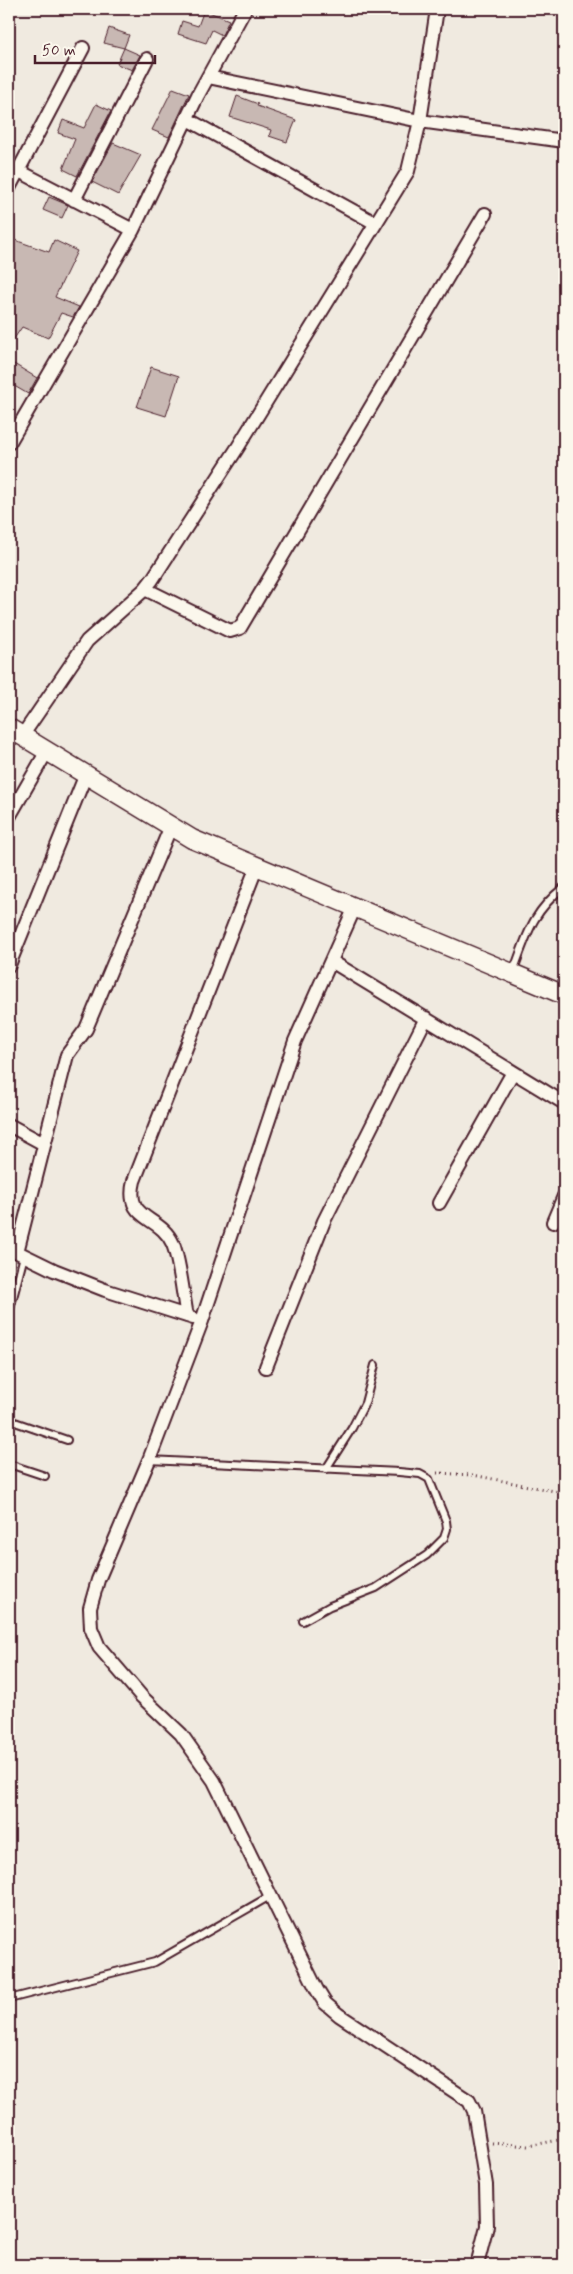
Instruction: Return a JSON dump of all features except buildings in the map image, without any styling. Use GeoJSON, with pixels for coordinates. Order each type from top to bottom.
{"type":"FeatureCollection","features":[{"type":"Feature","properties":{"kind":"main road"},"geometry":{"type":"LineString","coordinates":[[15,732],[192,838],[564,995]]}},
{"type":"Feature","properties":{"kind":"street"},"geometry":{"type":"LineString","coordinates":[[9,443],[133,230],[208,76],[245,9]]}},
{"type":"Feature","properties":{"kind":"street"},"geometry":{"type":"LineString","coordinates":[[15,732],[81,648],[100,627],[145,589],[238,447],[408,171],[420,121],[437,9]]}},
{"type":"Feature","properties":{"kind":"street"},"geometry":{"type":"LineString","coordinates":[[9,188],[83,48]]}},
{"type":"Feature","properties":{"kind":"street"},"geometry":{"type":"LineString","coordinates":[[74,200],[147,59]]}},
{"type":"Feature","properties":{"kind":"street"},"geometry":{"type":"LineString","coordinates":[[208,76],[420,121],[564,141]]}},
{"type":"Feature","properties":{"kind":"street"},"geometry":{"type":"LineString","coordinates":[[187,119],[375,222]]}},
{"type":"Feature","properties":{"kind":"street"},"geometry":{"type":"LineString","coordinates":[[17,170],[133,230]]}},
{"type":"Feature","properties":{"kind":"street"},"geometry":{"type":"LineString","coordinates":[[145,589],[230,631],[240,628],[485,214]]}},
{"type":"Feature","properties":{"kind":"street"},"geometry":{"type":"LineString","coordinates":[[9,817],[47,751]]}},
{"type":"Feature","properties":{"kind":"street"},"geometry":{"type":"LineString","coordinates":[[9,965],[86,774]]}},
{"type":"Feature","properties":{"kind":"street"},"geometry":{"type":"LineString","coordinates":[[171,826],[86,1029],[67,1055],[17,1252],[54,1270],[105,1290],[202,1321]]}},
{"type":"Feature","properties":{"kind":"street"},"geometry":{"type":"LineString","coordinates":[[187,1316],[173,1244],[165,1233],[133,1206],[131,1195],[134,1181],[257,866]]}},
{"type":"Feature","properties":{"kind":"street"},"geometry":{"type":"LineString","coordinates":[[355,907],[295,1041],[202,1321],[149,1460],[98,1580],[90,1608],[91,1628],[99,1647],[142,1698],[181,1734],[214,1781],[317,1990],[325,2002],[340,2015],[469,2101],[474,2111],[486,2185],[487,2226],[478,2265]]}},
{"type":"Feature","properties":{"kind":"street"},"geometry":{"type":"LineString","coordinates":[[331,960],[564,1103]]}},
{"type":"Feature","properties":{"kind":"street"},"geometry":{"type":"LineString","coordinates":[[266,1367],[324,1221],[426,1018]]}},
{"type":"Feature","properties":{"kind":"street"},"geometry":{"type":"LineString","coordinates":[[439,1203],[513,1072]]}},
{"type":"Feature","properties":{"kind":"street"},"geometry":{"type":"LineString","coordinates":[[9,1125],[44,1144]]}},
{"type":"Feature","properties":{"kind":"street"},"geometry":{"type":"LineString","coordinates":[[553,1222],[564,1196]]}},
{"type":"Feature","properties":{"kind":"lane"},"geometry":{"type":"LineString","coordinates":[[512,973],[532,922],[541,907],[564,887]]}},
{"type":"Feature","properties":{"kind":"lane"},"geometry":{"type":"LineString","coordinates":[[9,1313],[17,1252]]}},
{"type":"Feature","properties":{"kind":"lane"},"geometry":{"type":"LineString","coordinates":[[326,1469],[352,1428],[365,1403],[375,1365]]}},
{"type":"Feature","properties":{"kind":"lane"},"geometry":{"type":"LineString","coordinates":[[9,1421],[67,1440]]}},
{"type":"Feature","properties":{"kind":"lane"},"geometry":{"type":"LineString","coordinates":[[149,1460],[420,1474],[429,1479],[446,1521],[447,1529],[444,1538],[427,1555],[376,1588],[330,1606],[303,1621]]}},
{"type":"Feature","properties":{"kind":"lane"},"geometry":{"type":"LineString","coordinates":[[9,1464],[45,1476]]}},
{"type":"Feature","properties":{"kind":"lane"},"geometry":{"type":"LineString","coordinates":[[9,1999],[155,1962],[270,1896]]}},
{"type":"Feature","properties":{"kind":"path"},"geometry":{"type":"LineString","coordinates":[[426,1476],[446,1472],[473,1474],[564,1494]]}},
{"type":"Feature","properties":{"kind":"path"},"geometry":{"type":"LineString","coordinates":[[479,2142],[528,2146],[564,2139]]}}]}
